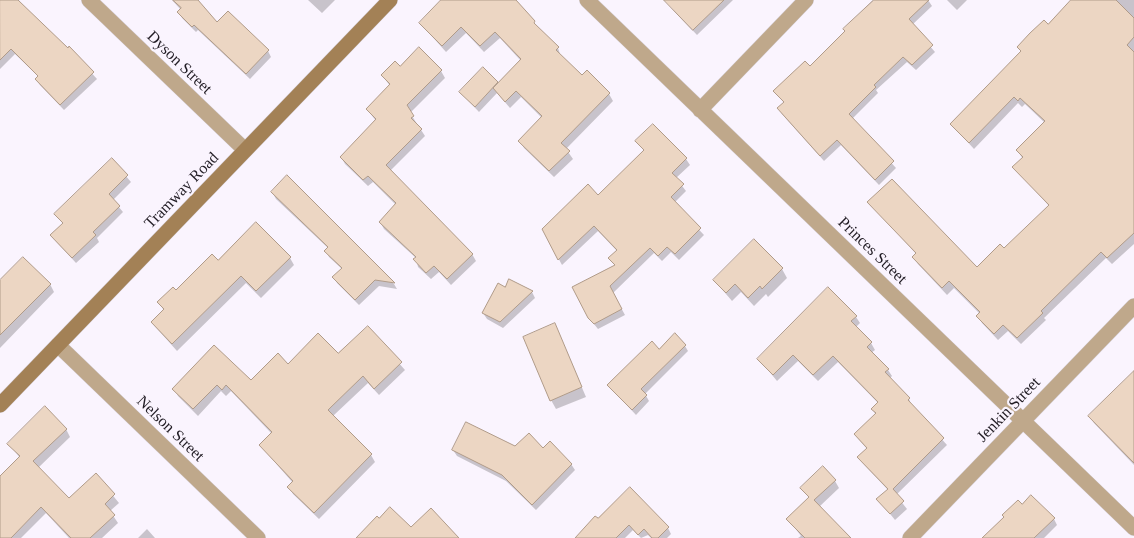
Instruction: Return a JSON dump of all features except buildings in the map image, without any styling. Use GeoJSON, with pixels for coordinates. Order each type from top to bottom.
{"type":"FeatureCollection","features":[{"type":"Feature","properties":{"kind":"street","name":"Dyson Street"},"geometry":{"type":"LineString","coordinates":[[90,0],[245,150]]}},
{"type":"Feature","properties":{"kind":"street","name":"Tramway Road"},"geometry":{"type":"LineString","coordinates":[[0,405],[390,0]]}},
{"type":"Feature","properties":{"kind":"street","name":"Princes Street"},"geometry":{"type":"LineString","coordinates":[[586,0],[1134,528]]}},
{"type":"Feature","properties":{"kind":"street"},"geometry":{"type":"LineString","coordinates":[[700,110],[806,0]]}},
{"type":"Feature","properties":{"kind":"street","name":"Jenkin Street"},"geometry":{"type":"LineString","coordinates":[[910,538],[1134,306]]}},
{"type":"Feature","properties":{"kind":"street","name":"Nelson Street"},"geometry":{"type":"LineString","coordinates":[[58,345],[258,538]]}}]}
